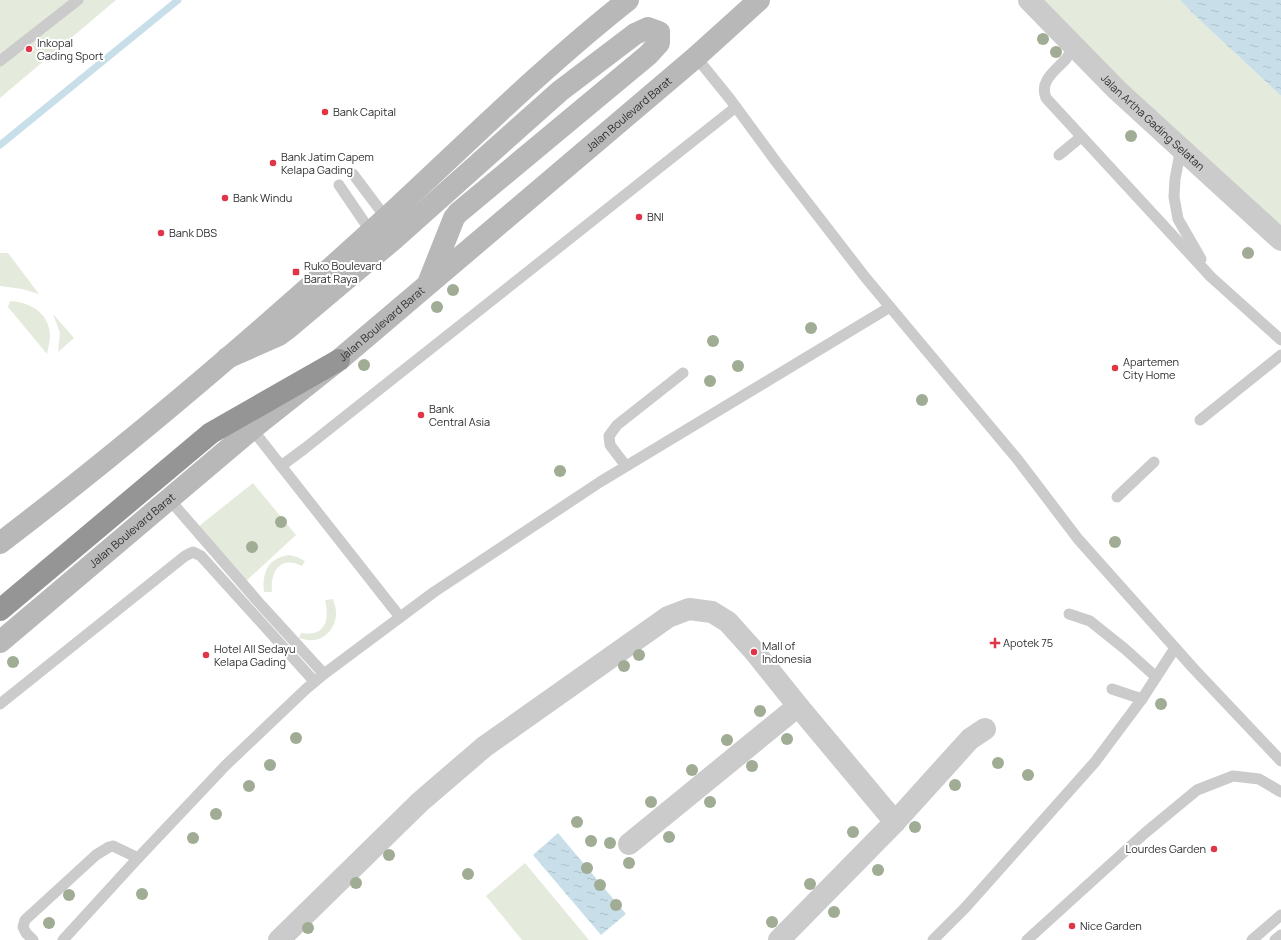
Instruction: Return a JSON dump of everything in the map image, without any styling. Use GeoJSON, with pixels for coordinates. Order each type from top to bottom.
{"type":"FeatureCollection","features":[{"type":"Feature","properties":{"kind":"highway"},"geometry":{"type":"LineString","coordinates":[[0,610],[211,433],[339,360]]}},
{"type":"Feature","properties":{"kind":"main road"},"geometry":{"type":"LineString","coordinates":[[0,543],[76,485],[227,358],[378,225],[545,69],[628,0]]}},
{"type":"Feature","properties":{"kind":"main road","name":"Jalan Boulevard Barat"},"geometry":{"type":"LineString","coordinates":[[0,642],[252,429],[339,360],[696,57],[759,0]]}},
{"type":"Feature","properties":{"kind":"main road"},"geometry":{"type":"LineString","coordinates":[[227,358],[279,335],[287,329],[394,239],[560,91],[635,34],[648,28],[659,32],[658,43],[648,55],[458,213],[454,218],[428,284]]}},
{"type":"Feature","properties":{"kind":"street","name":"Jalan Artha Gading Selatan"},"geometry":{"type":"LineString","coordinates":[[1029,0],[1117,90],[1281,240]]}},
{"type":"Feature","properties":{"kind":"street"},"geometry":{"type":"LineString","coordinates":[[279,940],[420,802],[484,747],[668,617],[689,609],[712,612],[728,622],[754,651],[895,822]]}},
{"type":"Feature","properties":{"kind":"street"},"geometry":{"type":"LineString","coordinates":[[629,844],[798,706]]}},
{"type":"Feature","properties":{"kind":"street"},"geometry":{"type":"LineString","coordinates":[[779,940],[895,822],[970,739],[985,729]]}},
{"type":"Feature","properties":{"kind":"lane"},"geometry":{"type":"LineString","coordinates":[[0,61],[78,0]]}},
{"type":"Feature","properties":{"kind":"lane"},"geometry":{"type":"LineString","coordinates":[[1074,46],[1067,58],[1052,73],[1044,84],[1046,98],[1211,277],[1281,340]]}},
{"type":"Feature","properties":{"kind":"lane"},"geometry":{"type":"LineString","coordinates":[[696,57],[736,107],[777,164],[866,277],[1018,460],[1078,539],[1175,648],[1281,760]]}},
{"type":"Feature","properties":{"kind":"lane"},"geometry":{"type":"LineString","coordinates":[[281,466],[736,107]]}},
{"type":"Feature","properties":{"kind":"lane"},"geometry":{"type":"LineString","coordinates":[[1059,155],[1081,136]]}},
{"type":"Feature","properties":{"kind":"lane"},"geometry":{"type":"LineString","coordinates":[[1181,148],[1175,179],[1174,197],[1178,219],[1211,277]]}},
{"type":"Feature","properties":{"kind":"lane"},"geometry":{"type":"LineString","coordinates":[[353,174],[374,200],[378,225]]}},
{"type":"Feature","properties":{"kind":"lane"},"geometry":{"type":"LineString","coordinates":[[339,185],[378,225]]}},
{"type":"Feature","properties":{"kind":"lane"},"geometry":{"type":"LineString","coordinates":[[63,940],[226,765],[314,681],[434,592],[626,466],[890,307]]}},
{"type":"Feature","properties":{"kind":"lane"},"geometry":{"type":"LineString","coordinates":[[1200,420],[1281,355]]}},
{"type":"Feature","properties":{"kind":"lane"},"geometry":{"type":"LineString","coordinates":[[626,466],[610,446],[609,436],[617,425],[683,373]]}},
{"type":"Feature","properties":{"kind":"lane"},"geometry":{"type":"LineString","coordinates":[[252,429],[400,617]]}},
{"type":"Feature","properties":{"kind":"lane"},"geometry":{"type":"LineString","coordinates":[[1116,497],[1154,462]]}},
{"type":"Feature","properties":{"kind":"lane"},"geometry":{"type":"LineString","coordinates":[[169,499],[261,605],[324,674]]}},
{"type":"Feature","properties":{"kind":"lane"},"geometry":{"type":"LineString","coordinates":[[0,704],[185,556],[193,552],[201,556],[314,681]]}},
{"type":"Feature","properties":{"kind":"lane"},"geometry":{"type":"LineString","coordinates":[[1069,614],[1090,621],[1125,649],[1156,677]]}},
{"type":"Feature","properties":{"kind":"lane"},"geometry":{"type":"LineString","coordinates":[[933,940],[965,908],[1095,762],[1142,699],[1175,648]]}},
{"type":"Feature","properties":{"kind":"lane"},"geometry":{"type":"LineString","coordinates":[[1112,689],[1142,699]]}},
{"type":"Feature","properties":{"kind":"lane"},"geometry":{"type":"LineString","coordinates":[[1028,940],[1145,833],[1197,790],[1233,776],[1259,779],[1281,792]]}},
{"type":"Feature","properties":{"kind":"lane"},"geometry":{"type":"LineString","coordinates":[[33,940],[26,933],[23,927],[25,920],[96,855],[108,847],[113,846],[138,858]]}},
{"type":"Feature","properties":{"kind":"lane"},"geometry":{"type":"LineString","coordinates":[[1252,940],[1281,915]]}},
{"type":"Feature","properties":{"kind":"lane"},"geometry":{"type":"LineString","coordinates":[[1276,940],[1281,935]]}},
{"type":"Feature","properties":{"kind":"green space","name":"Inkopal Gading Sport"},"geometry":{"type":"Polygon","coordinates":[[[0,0],[116,0],[0,98],[0,0]]]}},
{"type":"Feature","properties":{"kind":"green space"},"geometry":{"type":"Polygon","coordinates":[[[1030,0],[1180,0],[1281,96],[1281,239],[1030,0]]]}},
{"type":"Feature","properties":{"kind":"green space"},"geometry":{"type":"Polygon","coordinates":[[[0,253],[8,253],[39,294],[22,289],[0,286],[0,253]]]}},
{"type":"Feature","properties":{"kind":"green space"},"geometry":{"type":"Polygon","coordinates":[[[10,301],[31,306],[42,314],[49,327],[50,335],[47,354],[8,307],[10,301]]]}},
{"type":"Feature","properties":{"kind":"green space"},"geometry":{"type":"Polygon","coordinates":[[[53,314],[74,338],[58,352],[60,333],[53,314]]]}},
{"type":"Feature","properties":{"kind":"green space"},"geometry":{"type":"Polygon","coordinates":[[[253,483],[296,535],[245,582],[199,526],[253,483]]]}},
{"type":"Feature","properties":{"kind":"green space"},"geometry":{"type":"Polygon","coordinates":[[[289,555],[305,561],[302,566],[294,563],[288,563],[282,564],[278,567],[273,578],[272,592],[264,592],[264,578],[268,567],[276,559],[289,555]]]}},
{"type":"Feature","properties":{"kind":"green space"},"geometry":{"type":"Polygon","coordinates":[[[333,599],[336,608],[336,617],[331,630],[320,639],[309,640],[299,638],[301,633],[309,634],[316,632],[324,626],[327,615],[325,600],[333,599]]]}},
{"type":"Feature","properties":{"kind":"green space"},"geometry":{"type":"Polygon","coordinates":[[[525,863],[589,940],[522,940],[486,896],[525,863]]]}},
{"type":"Feature","properties":{"kind":"water"},"geometry":{"type":"Polygon","coordinates":[[[1180,0],[1281,0],[1281,96],[1192,13],[1180,0]]]}},
{"type":"Feature","properties":{"kind":"water"},"geometry":{"type":"Polygon","coordinates":[[[558,833],[626,914],[601,935],[533,855],[558,833]]]}},
{"type":"Feature","properties":{"kind":"waterway"},"geometry":{"type":"LineString","coordinates":[[0,145],[178,0]]}},
{"type":"Feature","properties":{"kind":"place","name":"Inkopal Gading Sport"},"geometry":{"type":"Point","coordinates":[29,49]}},
{"type":"Feature","properties":{"kind":"place","name":"Bank Capital"},"geometry":{"type":"Point","coordinates":[325,112]}},
{"type":"Feature","properties":{"kind":"place","name":"Bank Jatim Capem Kelapa Gading"},"geometry":{"type":"Point","coordinates":[273,163]}},
{"type":"Feature","properties":{"kind":"place","name":"Bank Windu"},"geometry":{"type":"Point","coordinates":[225,198]}},
{"type":"Feature","properties":{"kind":"place","name":"BNI"},"geometry":{"type":"Point","coordinates":[639,217]}},
{"type":"Feature","properties":{"kind":"place","name":"Bank DBS"},"geometry":{"type":"Point","coordinates":[161,233]}},
{"type":"Feature","properties":{"kind":"place","name":"Ruko Boulevard Barat Raya"},"geometry":{"type":"Point","coordinates":[296,272]}},
{"type":"Feature","properties":{"kind":"place","name":"Apartemen City Home"},"geometry":{"type":"Point","coordinates":[1115,368]}},
{"type":"Feature","properties":{"kind":"place","name":"Bank Central Asia"},"geometry":{"type":"Point","coordinates":[421,415]}},
{"type":"Feature","properties":{"kind":"place","name":"Apotek 75"},"geometry":{"type":"Point","coordinates":[995,643]}},
{"type":"Feature","properties":{"kind":"place","name":"Mall of Indonesia"},"geometry":{"type":"Point","coordinates":[754,652]}},
{"type":"Feature","properties":{"kind":"place","name":"Hotel All Sedayu Kelapa Gading"},"geometry":{"type":"Point","coordinates":[206,655]}},
{"type":"Feature","properties":{"kind":"place","name":"Lourdes Garden"},"geometry":{"type":"Point","coordinates":[1214,849]}},
{"type":"Feature","properties":{"kind":"place","name":"Nice Garden"},"geometry":{"type":"Point","coordinates":[1072,926]}}]}
